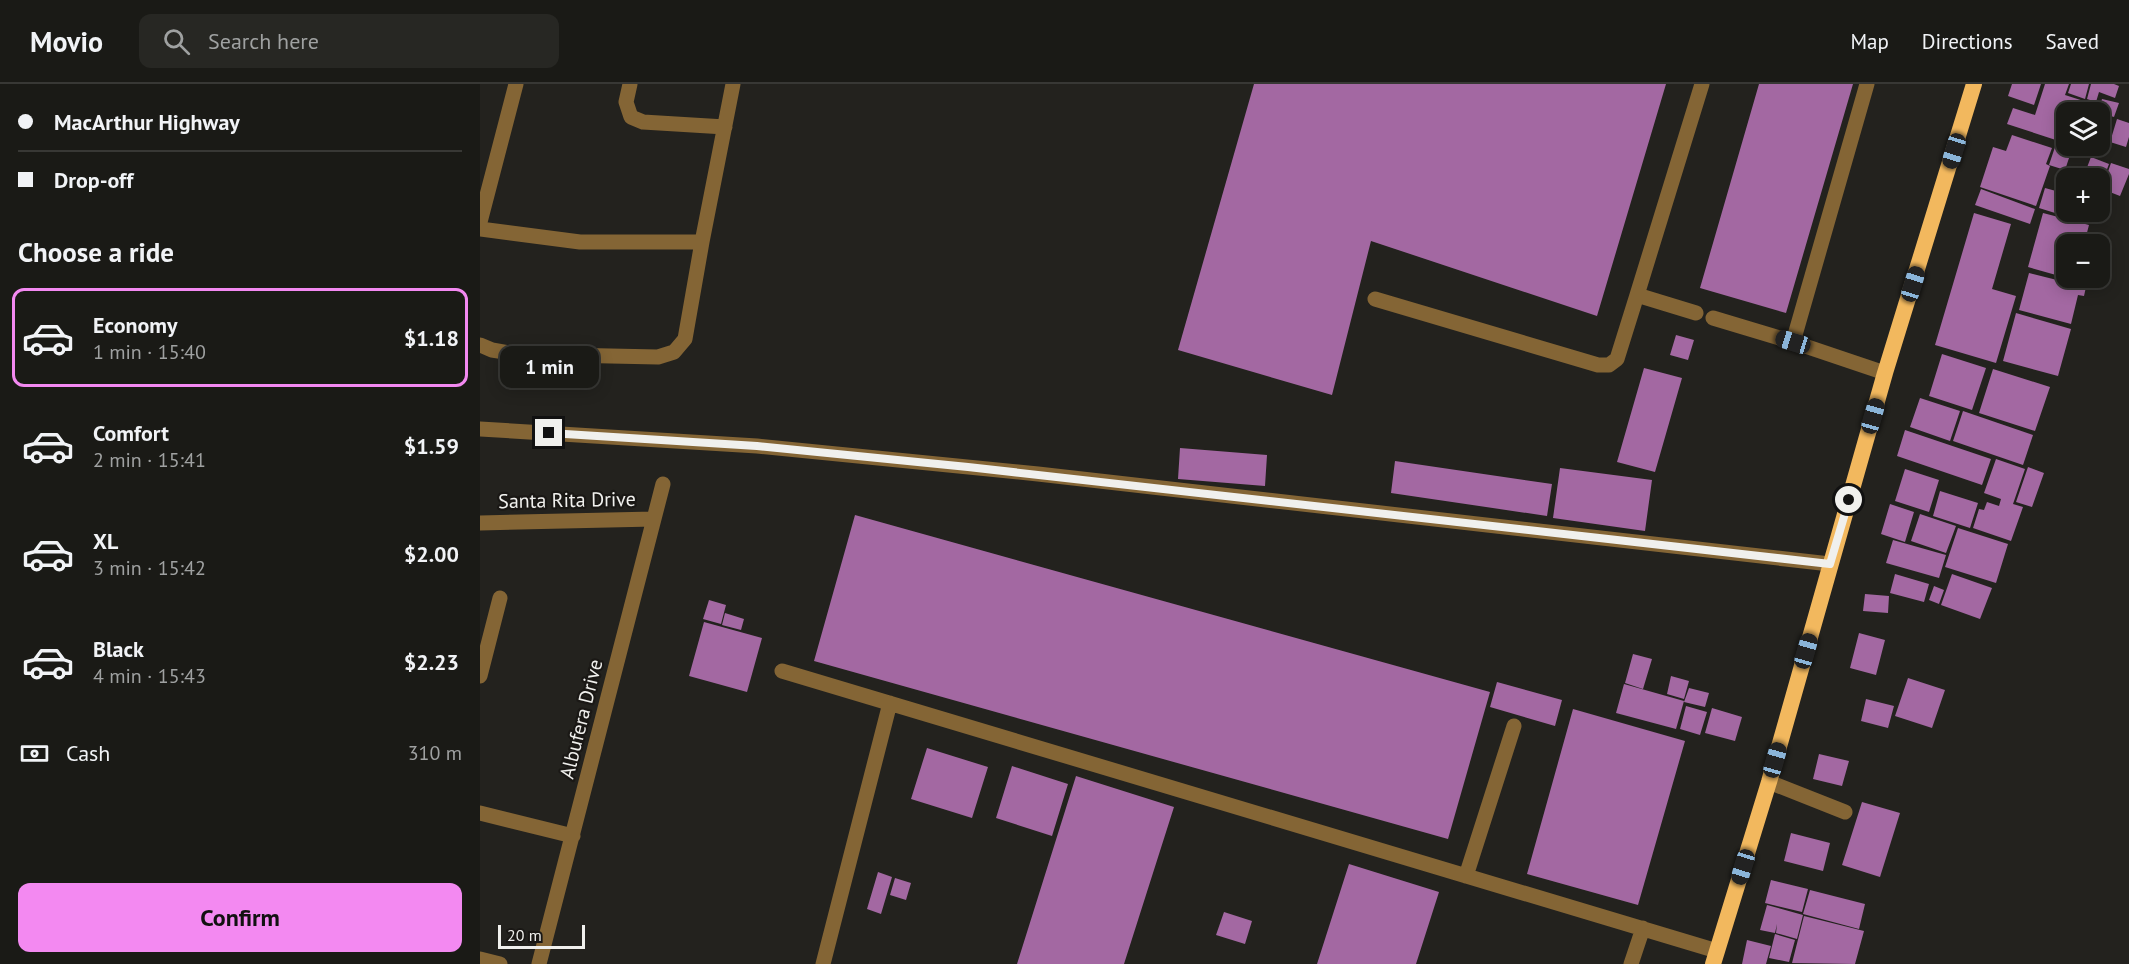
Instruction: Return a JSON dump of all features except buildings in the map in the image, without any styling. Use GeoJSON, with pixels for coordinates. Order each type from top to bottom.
{"type":"FeatureCollection","features":[{"type":"Feature","properties":{"kind":"highway"},"geometry":{"type":"LineString","coordinates":[[1715,958],[1769,782],[1885,373],[1974,84]]}},
{"type":"Feature","properties":{"kind":"street"},"geometry":{"type":"LineString","coordinates":[[480,222],[516,84]]}},
{"type":"Feature","properties":{"kind":"street"},"geometry":{"type":"LineString","coordinates":[[630,84],[626,102],[631,117],[643,122],[725,127]]}},
{"type":"Feature","properties":{"kind":"street"},"geometry":{"type":"LineString","coordinates":[[480,345],[492,350],[516,354],[658,357],[674,352],[685,339],[733,84]]}},
{"type":"Feature","properties":{"kind":"street"},"geometry":{"type":"LineString","coordinates":[[1375,299],[1598,365],[1609,365],[1617,359],[1702,84]]}},
{"type":"Feature","properties":{"kind":"street"},"geometry":{"type":"LineString","coordinates":[[1793,342],[1867,84]]}},
{"type":"Feature","properties":{"kind":"street"},"geometry":{"type":"LineString","coordinates":[[480,229],[580,242],[702,242]]}},
{"type":"Feature","properties":{"kind":"street"},"geometry":{"type":"LineString","coordinates":[[1637,295],[1696,313]]}},
{"type":"Feature","properties":{"kind":"street"},"geometry":{"type":"LineString","coordinates":[[1713,318],[1885,373]]}},
{"type":"Feature","properties":{"kind":"street"},"geometry":{"type":"LineString","coordinates":[[480,429],[757,446],[1038,474],[1830,564]]}},
{"type":"Feature","properties":{"kind":"street","name":"Albufera Drive"},"geometry":{"type":"LineString","coordinates":[[539,964],[663,484]]}},
{"type":"Feature","properties":{"kind":"street","name":"Santa Rita Drive"},"geometry":{"type":"LineString","coordinates":[[480,523],[654,519]]}},
{"type":"Feature","properties":{"kind":"street"},"geometry":{"type":"LineString","coordinates":[[480,676],[500,598]]}},
{"type":"Feature","properties":{"kind":"street"},"geometry":{"type":"LineString","coordinates":[[782,671],[1643,928],[1715,958]]}},
{"type":"Feature","properties":{"kind":"street"},"geometry":{"type":"LineString","coordinates":[[823,964],[890,703]]}},
{"type":"Feature","properties":{"kind":"street"},"geometry":{"type":"LineString","coordinates":[[1466,876],[1514,726]]}},
{"type":"Feature","properties":{"kind":"street"},"geometry":{"type":"LineString","coordinates":[[1769,782],[1845,812]]}},
{"type":"Feature","properties":{"kind":"street"},"geometry":{"type":"LineString","coordinates":[[480,813],[573,836]]}},
{"type":"Feature","properties":{"kind":"street"},"geometry":{"type":"LineString","coordinates":[[1631,964],[1643,928]]}},
{"type":"Feature","properties":{"kind":"street"},"geometry":{"type":"LineString","coordinates":[[480,959],[500,964]]}},
{"type":"Feature","properties":{"kind":"route"},"geometry":{"type":"LineString","coordinates":[[549,433],[757,446],[1038,474],[1830,564],[1849,500]]}}]}
